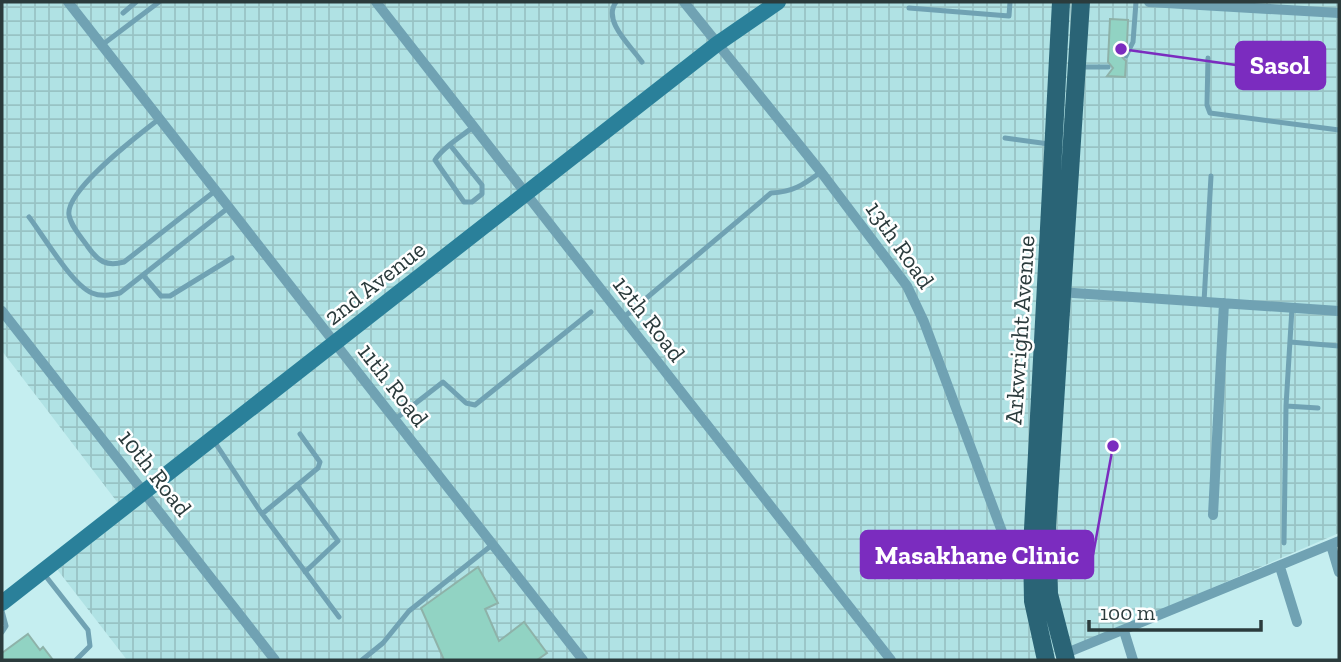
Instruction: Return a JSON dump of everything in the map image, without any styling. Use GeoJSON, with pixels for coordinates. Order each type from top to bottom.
{"type":"FeatureCollection","features":[{"type":"Feature","properties":{"kind":"main road","name":"Arkwright Avenue"},"geometry":{"type":"LineString","coordinates":[[1061,2],[1056,145],[1056,292],[1046,561],[1049,594],[1065,657]]}},
{"type":"Feature","properties":{"kind":"main road","name":"Arkwright Avenue"},"geometry":{"type":"LineString","coordinates":[[1045,660],[1035,621],[1032,567],[1082,2]]}},
{"type":"Feature","properties":{"kind":"street","name":"11th Road"},"geometry":{"type":"LineString","coordinates":[[68,2],[583,660]]}},
{"type":"Feature","properties":{"kind":"street","name":"12th Road"},"geometry":{"type":"LineString","coordinates":[[376,2],[891,660]]}},
{"type":"Feature","properties":{"kind":"street","name":"13th Road"},"geometry":{"type":"LineString","coordinates":[[684,2],[821,172],[917,304],[1010,553]]}},
{"type":"Feature","properties":{"kind":"street","name":"2nd Avenue"},"geometry":{"type":"LineString","coordinates":[[2,603],[717,44],[778,2]]}},
{"type":"Feature","properties":{"kind":"street"},"geometry":{"type":"LineString","coordinates":[[1149,2],[1339,13]]}},
{"type":"Feature","properties":{"kind":"street"},"geometry":{"type":"LineString","coordinates":[[1056,292],[1339,311]]}},
{"type":"Feature","properties":{"kind":"street"},"geometry":{"type":"LineString","coordinates":[[1213,515],[1224,303]]}},
{"type":"Feature","properties":{"kind":"street","name":"10th Road"},"geometry":{"type":"LineString","coordinates":[[2,312],[275,660]]}},
{"type":"Feature","properties":{"kind":"street"},"geometry":{"type":"LineString","coordinates":[[1065,657],[1335,543],[1339,572]]}},
{"type":"Feature","properties":{"kind":"street"},"geometry":{"type":"LineString","coordinates":[[1280,566],[1297,622]]}},
{"type":"Feature","properties":{"kind":"street"},"geometry":{"type":"LineString","coordinates":[[1124,631],[1133,660]]}},
{"type":"Feature","properties":{"kind":"lane"},"geometry":{"type":"LineString","coordinates":[[122,13],[136,2]]}},
{"type":"Feature","properties":{"kind":"lane"},"geometry":{"type":"LineString","coordinates":[[102,46],[159,2]]}},
{"type":"Feature","properties":{"kind":"lane"},"geometry":{"type":"LineString","coordinates":[[616,2],[613,6],[613,22],[642,62]]}},
{"type":"Feature","properties":{"kind":"lane"},"geometry":{"type":"LineString","coordinates":[[909,8],[1009,16],[1010,2]]}},
{"type":"Feature","properties":{"kind":"lane"},"geometry":{"type":"LineString","coordinates":[[1126,56],[1133,41],[1136,2]]}},
{"type":"Feature","properties":{"kind":"lane"},"geometry":{"type":"LineString","coordinates":[[1208,58],[1207,105],[1210,113],[1339,130]]}},
{"type":"Feature","properties":{"kind":"lane"},"geometry":{"type":"LineString","coordinates":[[1077,67],[1108,67]]}},
{"type":"Feature","properties":{"kind":"lane"},"geometry":{"type":"LineString","coordinates":[[159,119],[104,162],[69,208],[70,218],[97,260],[114,265],[124,262],[215,191]]}},
{"type":"Feature","properties":{"kind":"lane"},"geometry":{"type":"LineString","coordinates":[[450,145],[482,185],[482,194],[472,202],[464,202],[437,166],[437,156],[450,145],[473,127]]}},
{"type":"Feature","properties":{"kind":"lane"},"geometry":{"type":"LineString","coordinates":[[1005,138],[1056,145]]}},
{"type":"Feature","properties":{"kind":"lane"},"geometry":{"type":"LineString","coordinates":[[623,318],[771,193],[786,193],[798,188],[821,172]]}},
{"type":"Feature","properties":{"kind":"lane"},"geometry":{"type":"LineString","coordinates":[[1204,302],[1211,176]]}},
{"type":"Feature","properties":{"kind":"lane"},"geometry":{"type":"LineString","coordinates":[[29,217],[83,288],[90,292],[120,293],[229,208]]}},
{"type":"Feature","properties":{"kind":"lane"},"geometry":{"type":"LineString","coordinates":[[142,275],[161,296],[170,296],[232,258]]}},
{"type":"Feature","properties":{"kind":"lane"},"geometry":{"type":"LineString","coordinates":[[1284,543],[1286,406],[1292,307]]}},
{"type":"Feature","properties":{"kind":"lane"},"geometry":{"type":"LineString","coordinates":[[394,420],[443,382],[466,403],[475,405],[591,312]]}},
{"type":"Feature","properties":{"kind":"lane"},"geometry":{"type":"LineString","coordinates":[[1290,342],[1339,346]]}},
{"type":"Feature","properties":{"kind":"lane"},"geometry":{"type":"LineString","coordinates":[[1286,406],[1318,408]]}},
{"type":"Feature","properties":{"kind":"lane"},"geometry":{"type":"LineString","coordinates":[[262,514],[320,462],[300,434]]}},
{"type":"Feature","properties":{"kind":"lane"},"geometry":{"type":"LineString","coordinates":[[213,439],[262,514],[339,617]]}},
{"type":"Feature","properties":{"kind":"lane"},"geometry":{"type":"LineString","coordinates":[[297,485],[338,541],[305,572]]}},
{"type":"Feature","properties":{"kind":"lane"},"geometry":{"type":"LineString","coordinates":[[362,660],[383,643],[409,611],[492,545]]}},
{"type":"Feature","properties":{"kind":"lane"},"geometry":{"type":"LineString","coordinates":[[43,571],[88,629],[90,646],[76,660]]}},
{"type":"Feature","properties":{"kind":"lane"},"geometry":{"type":"LineString","coordinates":[[2,611],[6,620],[2,632]]}},
{"type":"Feature","properties":{"kind":"shaded area"},"geometry":{"type":"Polygon","coordinates":[[[2,2],[1339,2],[1339,533],[1045,660],[127,660],[53,564],[124,511],[2,351],[2,2]]]}},
{"type":"Feature","properties":{"kind":"building"},"geometry":{"type":"Polygon","coordinates":[[[1110,19],[1128,20],[1127,43],[1121,56],[1126,61],[1125,77],[1107,76],[1113,68],[1108,62],[1110,19]]]}},
{"type":"Feature","properties":{"kind":"building"},"geometry":{"type":"Polygon","coordinates":[[[478,567],[498,603],[485,609],[499,641],[524,622],[547,653],[537,660],[444,660],[421,608],[478,567]]]}},
{"type":"Feature","properties":{"kind":"building"},"geometry":{"type":"Polygon","coordinates":[[[28,634],[40,650],[43,647],[53,660],[2,660],[2,653],[28,634]]]}},
{"type":"Feature","properties":{"kind":"place","name":"Sasol"},"geometry":{"type":"Point","coordinates":[1121,49]}},
{"type":"Feature","properties":{"kind":"place","name":"Masakhane Clinic"},"geometry":{"type":"Point","coordinates":[1113,446]}}]}
